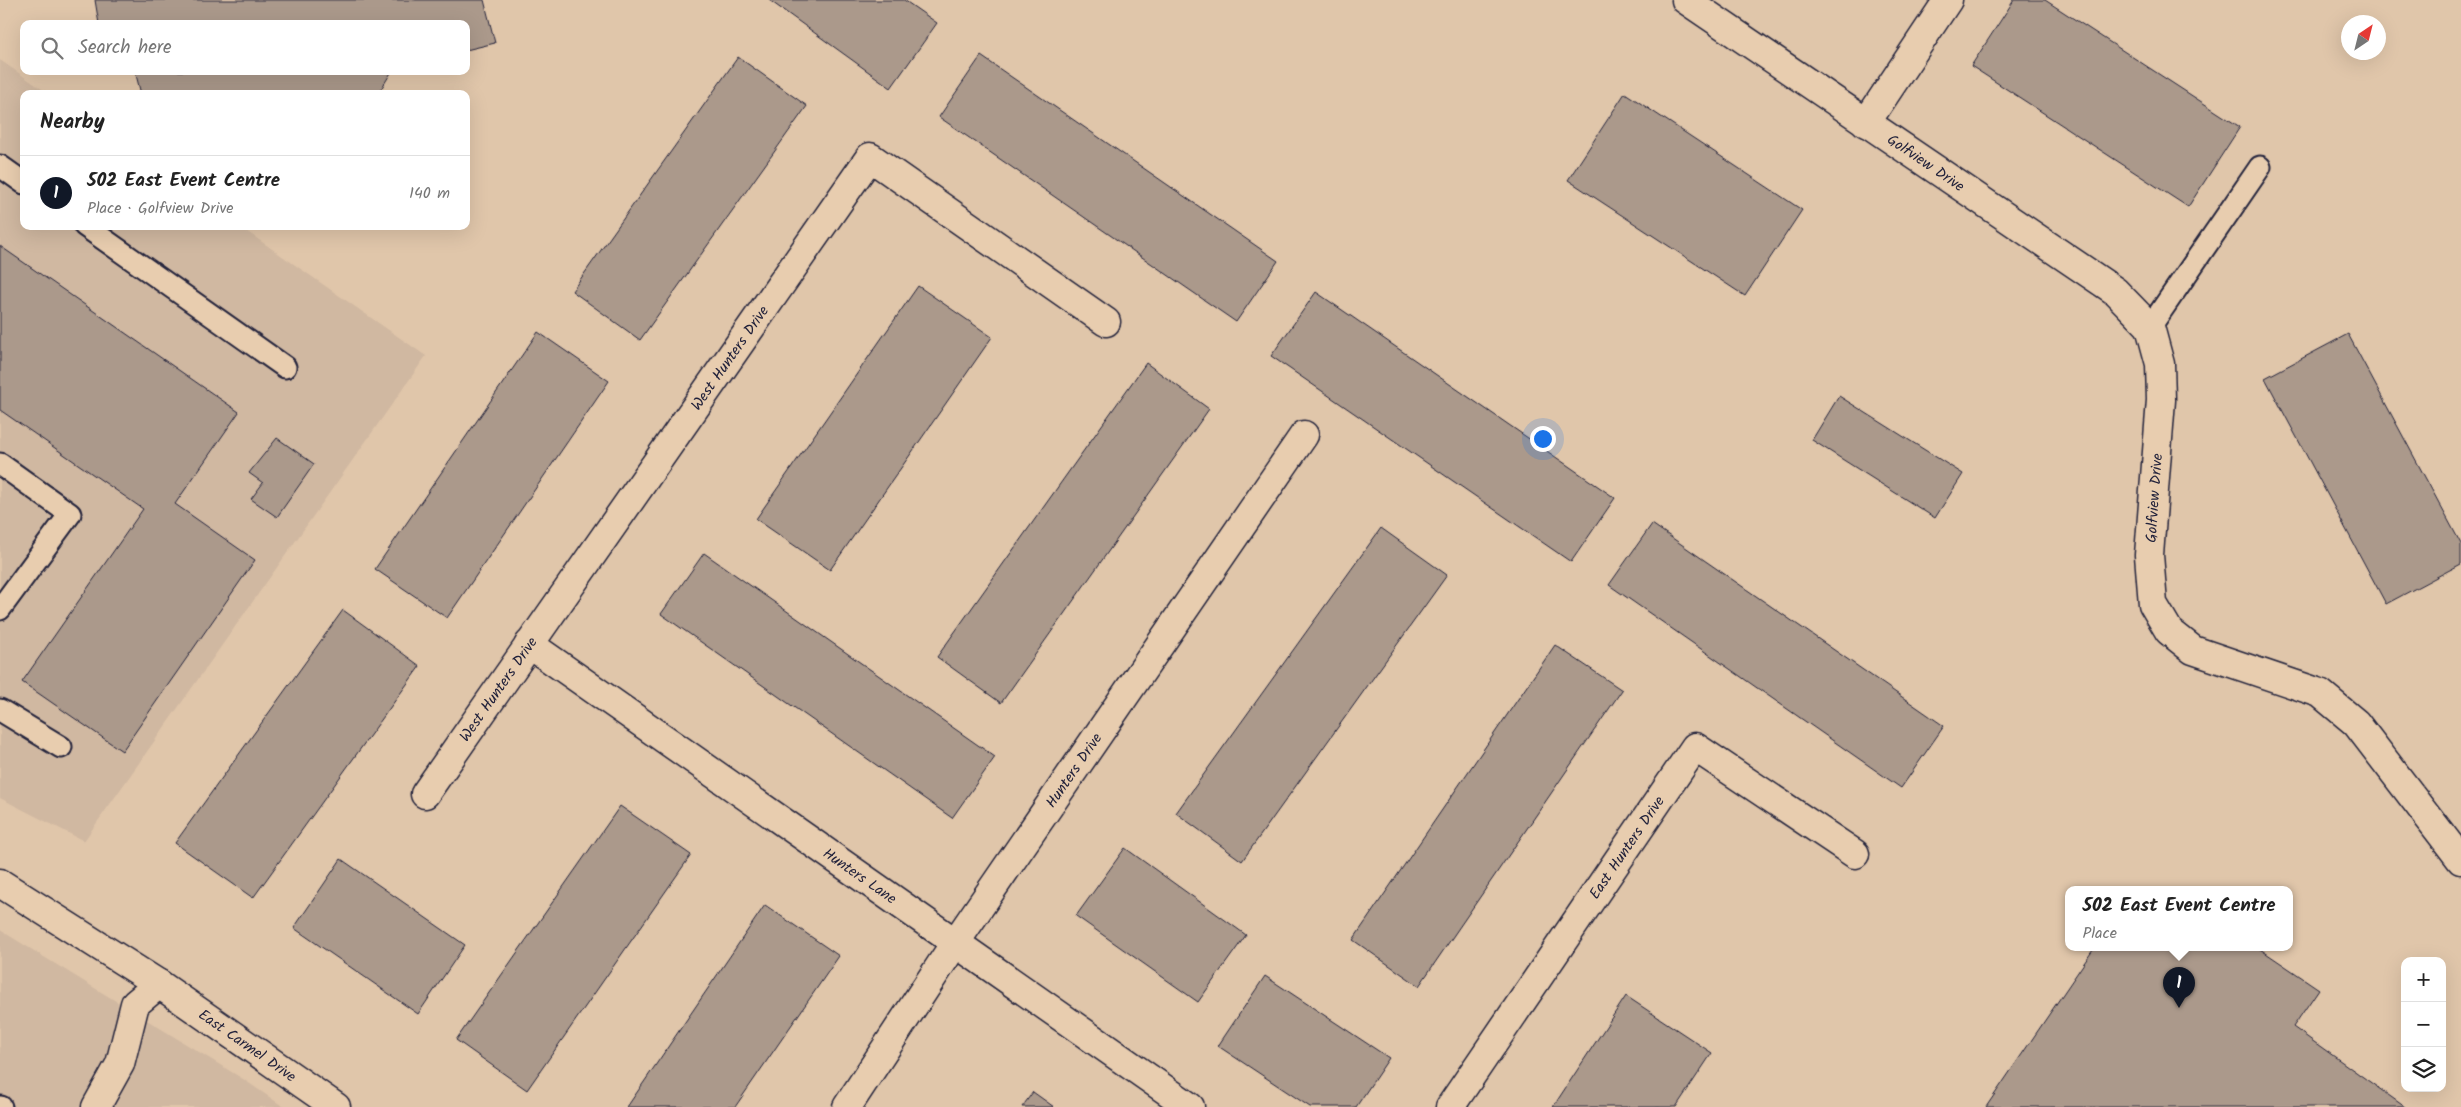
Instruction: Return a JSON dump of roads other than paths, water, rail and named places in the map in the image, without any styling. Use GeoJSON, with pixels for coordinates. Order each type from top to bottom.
{"type":"FeatureCollection","features":[{"type":"Feature","properties":{"kind":"street","name":"Golfview Drive"},"geometry":{"type":"LineString","coordinates":[[1686,0],[2115,292],[2150,327],[2160,364],[2161,400],[2149,555],[2153,604],[2169,631],[2193,650],[2320,693],[2356,723],[2461,860]]}},
{"type":"Feature","properties":{"kind":"street"},"geometry":{"type":"LineString","coordinates":[[1866,123],[1948,0]]}},
{"type":"Feature","properties":{"kind":"street","name":"West Hunters Drive"},"geometry":{"type":"LineString","coordinates":[[425,794],[870,157],[1106,322]]}},
{"type":"Feature","properties":{"kind":"street","name":"Hunters Drive"},"geometry":{"type":"LineString","coordinates":[[847,1107],[955,943],[1304,435]]}},
{"type":"Feature","properties":{"kind":"street","name":"Hunters Lane"},"geometry":{"type":"LineString","coordinates":[[529,644],[1190,1107]]}},
{"type":"Feature","properties":{"kind":"street","name":"East Hunters Drive"},"geometry":{"type":"LineString","coordinates":[[1450,1107],[1695,747],[1855,854]]}},
{"type":"Feature","properties":{"kind":"street","name":"East Carmel Drive"},"geometry":{"type":"LineString","coordinates":[[0,883],[159,984],[336,1107]]}},
{"type":"Feature","properties":{"kind":"street"},"geometry":{"type":"LineString","coordinates":[[96,1107],[120,1064],[135,1004],[159,984]]}},
{"type":"Feature","properties":{"kind":"lane"},"geometry":{"type":"LineString","coordinates":[[0,166],[20,180]]}},
{"type":"Feature","properties":{"kind":"lane"},"geometry":{"type":"LineString","coordinates":[[2150,327],[2260,167]]}},
{"type":"Feature","properties":{"kind":"lane"},"geometry":{"type":"LineString","coordinates":[[91,230],[285,367]]}},
{"type":"Feature","properties":{"kind":"lane"},"geometry":{"type":"LineString","coordinates":[[0,464],[70,514],[0,609]]}},
{"type":"Feature","properties":{"kind":"lane"},"geometry":{"type":"LineString","coordinates":[[0,710],[61,747]]}},
{"type":"Feature","properties":{"kind":"place","name":"502 East Event Centre"},"geometry":{"type":"Point","coordinates":[2179,1008]}}]}
